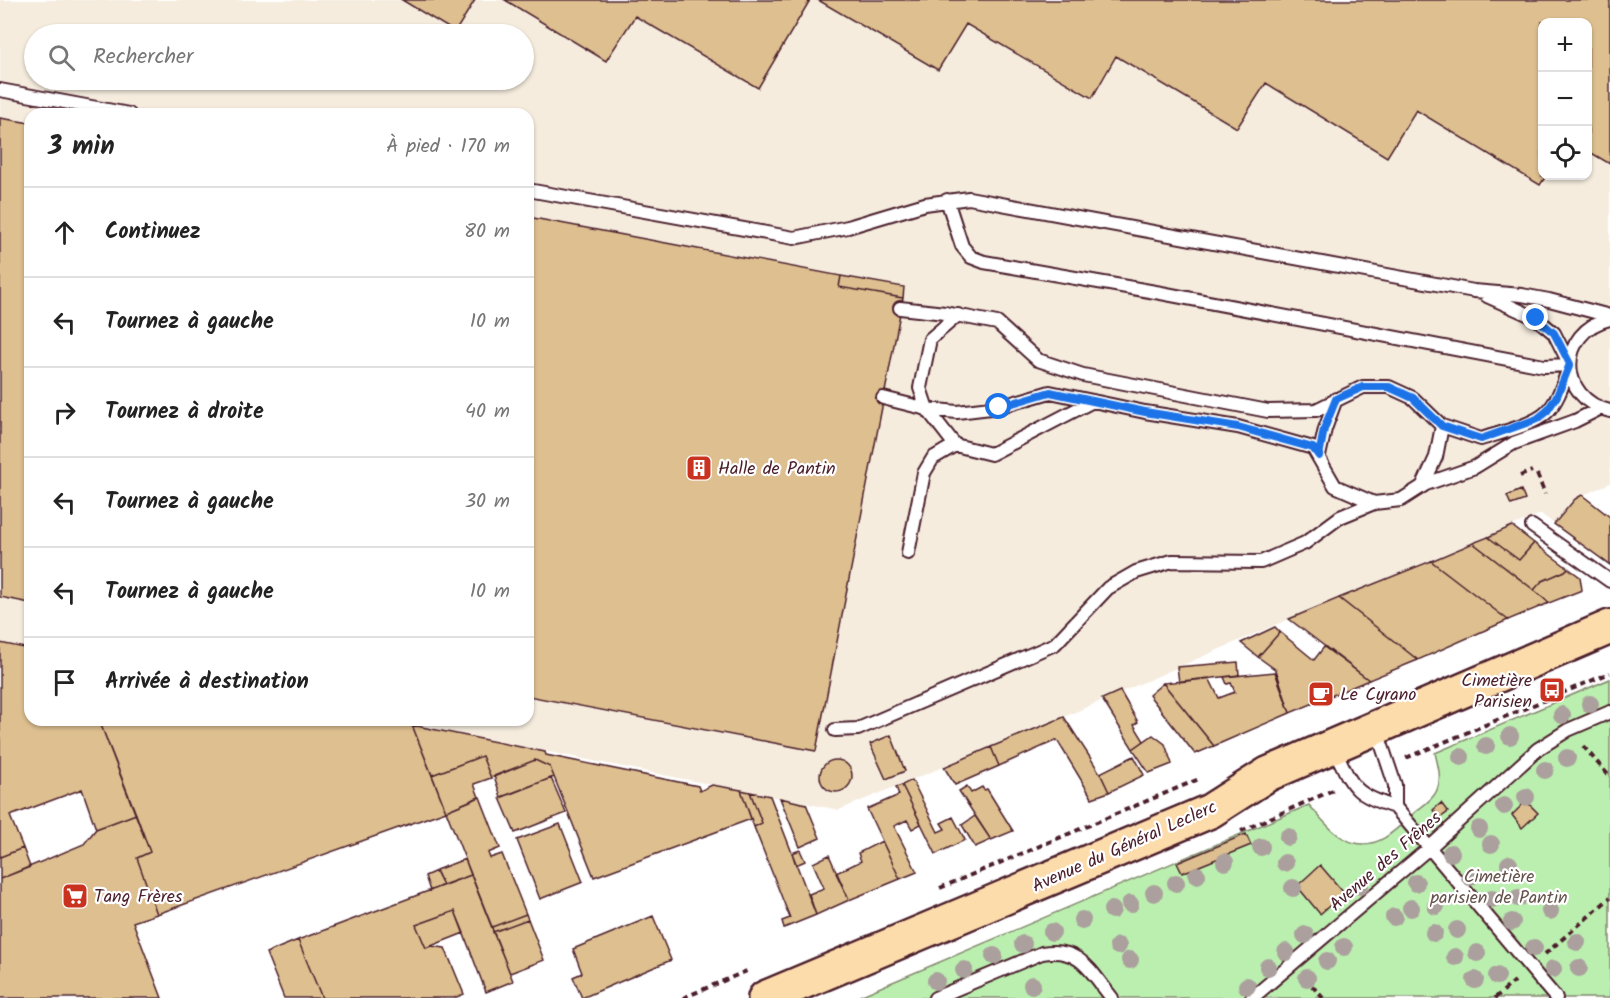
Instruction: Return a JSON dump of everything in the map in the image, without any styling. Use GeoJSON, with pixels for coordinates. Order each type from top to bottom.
{"type":"FeatureCollection","features":[{"type":"Feature","properties":{"kind":"main road","name":"Avenue du Général Leclerc"},"geometry":{"type":"LineString","coordinates":[[765,998],[1210,810],[1268,774],[1610,627]]}},
{"type":"Feature","properties":{"kind":"lane"},"geometry":{"type":"LineString","coordinates":[[0,90],[97,108]]}},
{"type":"Feature","properties":{"kind":"lane"},"geometry":{"type":"LineString","coordinates":[[534,191],[794,238],[828,232],[925,204],[969,198],[1474,291],[1531,297],[1610,317]]}},
{"type":"Feature","properties":{"kind":"lane"},"geometry":{"type":"LineString","coordinates":[[947,200],[962,246],[971,257],[984,262],[1161,293],[1544,366],[1570,364]]}},
{"type":"Feature","properties":{"kind":"lane"},"geometry":{"type":"LineString","coordinates":[[1474,291],[1536,318],[1554,333],[1570,364],[1572,379],[1578,391],[1587,401],[1604,410]]}},
{"type":"Feature","properties":{"kind":"lane"},"geometry":{"type":"LineString","coordinates":[[900,308],[958,315],[997,323],[1038,360],[1083,375],[1268,411],[1316,410],[1363,387],[1389,387],[1413,398],[1442,426],[1481,439],[1537,419],[1547,411],[1557,396],[1570,364],[1573,349],[1581,335],[1593,325],[1610,317]]}},
{"type":"Feature","properties":{"kind":"lane"},"geometry":{"type":"LineString","coordinates":[[958,315],[930,339],[920,388],[927,409],[955,445],[991,454],[1093,401]]}},
{"type":"Feature","properties":{"kind":"lane"},"geometry":{"type":"LineString","coordinates":[[883,398],[927,409],[957,412],[999,407],[1050,392],[1145,412],[1238,427],[1313,448],[1335,486],[1374,503]]}},
{"type":"Feature","properties":{"kind":"lane"},"geometry":{"type":"LineString","coordinates":[[1319,456],[1324,429],[1336,399]]}},
{"type":"Feature","properties":{"kind":"lane"},"geometry":{"type":"LineString","coordinates":[[835,730],[858,729],[1055,644],[1108,588],[1136,572],[1172,561],[1261,562],[1305,543],[1340,516],[1374,503],[1401,500],[1423,485],[1475,467],[1514,443],[1604,410]]}},
{"type":"Feature","properties":{"kind":"lane"},"geometry":{"type":"LineString","coordinates":[[1423,485],[1436,458],[1442,426]]}},
{"type":"Feature","properties":{"kind":"lane"},"geometry":{"type":"LineString","coordinates":[[908,553],[924,473],[933,459],[955,445]]}},
{"type":"Feature","properties":{"kind":"lane"},"geometry":{"type":"LineString","coordinates":[[1532,526],[1610,581]]}},
{"type":"Feature","properties":{"kind":"lane","name":"Avenue des Frênes"},"geometry":{"type":"LineString","coordinates":[[1252,998],[1429,848],[1538,749],[1568,730],[1610,712]]}},
{"type":"Feature","properties":{"kind":"lane"},"geometry":{"type":"LineString","coordinates":[[1376,727],[1395,785],[1397,798],[1395,807]]}},
{"type":"Feature","properties":{"kind":"lane"},"geometry":{"type":"LineString","coordinates":[[1332,745],[1352,785],[1366,796],[1395,807],[1556,998]]}},
{"type":"Feature","properties":{"kind":"lane"},"geometry":{"type":"LineString","coordinates":[[935,998],[1042,953],[1057,951],[1079,958],[1112,998]]}},
{"type":"Feature","properties":{"kind":"path"},"geometry":{"type":"LineString","coordinates":[[1520,476],[1534,472],[1545,494]]}},
{"type":"Feature","properties":{"kind":"path"},"geometry":{"type":"LineString","coordinates":[[1568,730],[1610,777]]}},
{"type":"Feature","properties":{"kind":"path"},"geometry":{"type":"LineString","coordinates":[[933,891],[1202,777]]}},
{"type":"Feature","properties":{"kind":"path"},"geometry":{"type":"LineString","coordinates":[[1495,998],[1610,898]]}},
{"type":"Feature","properties":{"kind":"path"},"geometry":{"type":"LineString","coordinates":[[683,998],[752,969]]}},
{"type":"Feature","properties":{"kind":"shaded area"},"geometry":{"type":"Polygon","coordinates":[[[0,0],[1610,0],[1610,483],[1575,499],[1554,524],[1541,514],[839,810],[418,726],[534,726],[534,108],[24,108],[24,648],[0,643],[0,0]]]}},
{"type":"Feature","properties":{"kind":"green space","name":"Cimetière parisien de Pantin"},"geometry":{"type":"Polygon","coordinates":[[[1610,679],[1610,998],[855,998],[1309,805],[1329,827],[1348,841],[1364,844],[1380,840],[1395,831],[1435,794],[1439,776],[1435,753],[1610,679]]]}},
{"type":"Feature","properties":{"kind":"building"},"geometry":{"type":"Polygon","coordinates":[[[402,0],[475,0],[460,24],[442,24],[402,0]]]}},
{"type":"Feature","properties":{"kind":"building"},"geometry":{"type":"Polygon","coordinates":[[[505,0],[810,0],[758,88],[635,16],[606,61],[505,0]]]}},
{"type":"Feature","properties":{"kind":"building"},"geometry":{"type":"Polygon","coordinates":[[[818,0],[1610,0],[1610,164],[1592,153],[1592,18],[1538,18],[1538,180],[1543,180],[1540,185],[1416,110],[1387,157],[1266,83],[1237,128],[1116,56],[1092,98],[966,24],[938,70],[818,0]]]}},
{"type":"Feature","properties":{"kind":"building"},"geometry":{"type":"Polygon","coordinates":[[[0,118],[24,122],[24,602],[0,597],[0,118]]]}},
{"type":"Feature","properties":{"kind":"building","name":"Halle de Pantin"},"geometry":{"type":"Polygon","coordinates":[[[534,218],[841,276],[839,287],[903,298],[816,751],[534,697],[534,218]]]}},
{"type":"Feature","properties":{"kind":"building"},"geometry":{"type":"Polygon","coordinates":[[[841,276],[904,287],[903,298],[839,287],[841,276]]]}},
{"type":"Feature","properties":{"kind":"building"},"geometry":{"type":"Polygon","coordinates":[[[1521,490],[1525,500],[1511,505],[1507,496],[1521,490]]]}},
{"type":"Feature","properties":{"kind":"building"},"geometry":{"type":"Polygon","coordinates":[[[1582,495],[1610,517],[1610,565],[1554,524],[1575,499],[1582,495]]]}},
{"type":"Feature","properties":{"kind":"building"},"geometry":{"type":"Polygon","coordinates":[[[1512,526],[1534,543],[1519,560],[1488,537],[1512,526]]]}},
{"type":"Feature","properties":{"kind":"building"},"geometry":{"type":"Polygon","coordinates":[[[1488,537],[1519,560],[1534,543],[1568,568],[1542,581],[1534,590],[1473,543],[1488,537]]]}},
{"type":"Feature","properties":{"kind":"building"},"geometry":{"type":"Polygon","coordinates":[[[1473,543],[1549,603],[1508,620],[1431,561],[1473,543]]]}},
{"type":"Feature","properties":{"kind":"building"},"geometry":{"type":"Polygon","coordinates":[[[1431,561],[1508,620],[1418,660],[1339,598],[1431,561]]]}},
{"type":"Feature","properties":{"kind":"building"},"geometry":{"type":"Polygon","coordinates":[[[1568,568],[1580,577],[1582,590],[1549,603],[1534,590],[1542,581],[1568,568]]]}},
{"type":"Feature","properties":{"kind":"building"},"geometry":{"type":"Polygon","coordinates":[[[1339,598],[1418,660],[1369,680],[1289,619],[1339,598]]]}},
{"type":"Feature","properties":{"kind":"building"},"geometry":{"type":"Polygon","coordinates":[[[1275,627],[1280,632],[1258,657],[1241,643],[1275,627]]]}},
{"type":"Feature","properties":{"kind":"building"},"geometry":{"type":"Polygon","coordinates":[[[1280,632],[1314,660],[1324,647],[1369,680],[1290,713],[1276,670],[1258,657],[1280,632]]]}},
{"type":"Feature","properties":{"kind":"building"},"geometry":{"type":"Polygon","coordinates":[[[0,643],[24,648],[24,726],[101,726],[136,814],[96,829],[82,789],[10,816],[23,848],[0,857],[0,643]]]}},
{"type":"Feature","properties":{"kind":"building"},"geometry":{"type":"Polygon","coordinates":[[[1238,662],[1239,675],[1179,682],[1177,667],[1238,662]]]}},
{"type":"Feature","properties":{"kind":"building"},"geometry":{"type":"Polygon","coordinates":[[[1275,672],[1290,713],[1214,746],[1163,683],[1209,678],[1219,698],[1235,692],[1231,683],[1227,684],[1224,677],[1275,672]]]}},
{"type":"Feature","properties":{"kind":"building"},"geometry":{"type":"Polygon","coordinates":[[[1163,683],[1214,746],[1195,754],[1149,695],[1163,683]]]}},
{"type":"Feature","properties":{"kind":"building"},"geometry":{"type":"Polygon","coordinates":[[[1120,691],[1138,722],[1134,725],[1144,741],[1133,749],[1102,699],[1120,691]]]}},
{"type":"Feature","properties":{"kind":"building"},"geometry":{"type":"Polygon","coordinates":[[[1064,717],[1100,773],[1109,792],[1092,798],[1057,740],[999,766],[991,747],[1064,717]]]}},
{"type":"Feature","properties":{"kind":"building"},"geometry":{"type":"Polygon","coordinates":[[[101,726],[412,726],[446,811],[157,914],[137,858],[150,852],[101,726]]]}},
{"type":"Feature","properties":{"kind":"building"},"geometry":{"type":"Polygon","coordinates":[[[412,726],[545,752],[546,755],[698,786],[700,791],[712,785],[741,790],[751,819],[594,877],[550,767],[535,760],[491,778],[482,756],[432,775],[412,726]]]}},
{"type":"Feature","properties":{"kind":"building"},"geometry":{"type":"Polygon","coordinates":[[[891,735],[905,771],[886,779],[870,744],[891,735]]]}},
{"type":"Feature","properties":{"kind":"building"},"geometry":{"type":"Polygon","coordinates":[[[1153,735],[1165,744],[1172,764],[1149,773],[1133,749],[1153,735]]]}},
{"type":"Feature","properties":{"kind":"building"},"geometry":{"type":"Polygon","coordinates":[[[991,747],[999,766],[955,785],[944,767],[991,747]]]}},
{"type":"Feature","properties":{"kind":"building"},"geometry":{"type":"Polygon","coordinates":[[[482,756],[491,778],[474,784],[479,797],[446,811],[432,775],[482,756]]]}},
{"type":"Feature","properties":{"kind":"building"},"geometry":{"type":"Polygon","coordinates":[[[1134,756],[1144,775],[1109,792],[1100,773],[1134,756]]]}},
{"type":"Feature","properties":{"kind":"building"},"geometry":{"type":"Polygon","coordinates":[[[535,760],[550,767],[554,777],[501,797],[494,776],[535,760]]]}},
{"type":"Feature","properties":{"kind":"building"},"geometry":{"type":"Polygon","coordinates":[[[836,760],[847,765],[852,776],[847,787],[836,792],[825,787],[820,776],[825,765],[836,760]]]}},
{"type":"Feature","properties":{"kind":"building"},"geometry":{"type":"Polygon","coordinates":[[[551,778],[566,813],[515,833],[500,798],[551,778]]]}},
{"type":"Feature","properties":{"kind":"building"},"geometry":{"type":"Polygon","coordinates":[[[912,780],[938,832],[945,829],[941,823],[953,817],[965,840],[936,854],[902,785],[912,780]]]}},
{"type":"Feature","properties":{"kind":"building"},"geometry":{"type":"Polygon","coordinates":[[[902,785],[921,824],[912,829],[907,820],[894,826],[917,872],[900,879],[867,809],[899,795],[896,787],[902,785]]]}},
{"type":"Feature","properties":{"kind":"building"},"geometry":{"type":"Polygon","coordinates":[[[967,786],[971,793],[982,787],[984,790],[987,789],[1013,831],[991,840],[959,791],[967,786]]]}},
{"type":"Feature","properties":{"kind":"building"},"geometry":{"type":"Polygon","coordinates":[[[741,790],[750,792],[762,823],[754,827],[741,790]]]}},
{"type":"Feature","properties":{"kind":"building"},"geometry":{"type":"Polygon","coordinates":[[[750,792],[770,796],[816,915],[784,928],[782,921],[790,918],[754,827],[762,823],[750,792]]]}},
{"type":"Feature","properties":{"kind":"building"},"geometry":{"type":"Polygon","coordinates":[[[480,797],[500,848],[488,853],[490,858],[502,854],[526,914],[492,927],[446,811],[480,797]]]}},
{"type":"Feature","properties":{"kind":"building"},"geometry":{"type":"Polygon","coordinates":[[[780,798],[806,804],[820,838],[800,847],[780,798]]]}},
{"type":"Feature","properties":{"kind":"building"},"geometry":{"type":"Polygon","coordinates":[[[1526,801],[1538,813],[1522,828],[1512,815],[1526,801]]]}},
{"type":"Feature","properties":{"kind":"building"},"geometry":{"type":"Polygon","coordinates":[[[1441,803],[1448,812],[1440,818],[1433,810],[1441,803]]]}},
{"type":"Feature","properties":{"kind":"building","name":"Tang Frères"},"geometry":{"type":"Polygon","coordinates":[[[136,814],[150,852],[137,858],[157,914],[133,922],[162,998],[0,998],[0,879],[84,844],[96,829],[136,814]]]}},
{"type":"Feature","properties":{"kind":"building"},"geometry":{"type":"Polygon","coordinates":[[[975,816],[991,840],[975,847],[962,825],[975,816]]]}},
{"type":"Feature","properties":{"kind":"building"},"geometry":{"type":"Polygon","coordinates":[[[560,824],[583,882],[540,899],[517,840],[560,824]]]}},
{"type":"Feature","properties":{"kind":"building"},"geometry":{"type":"Polygon","coordinates":[[[1246,834],[1251,845],[1182,873],[1177,863],[1246,834]]]}},
{"type":"Feature","properties":{"kind":"building"},"geometry":{"type":"Polygon","coordinates":[[[882,841],[900,879],[849,900],[836,873],[861,861],[858,853],[882,841]]]}},
{"type":"Feature","properties":{"kind":"building"},"geometry":{"type":"Polygon","coordinates":[[[23,848],[30,867],[0,879],[0,857],[23,848]]]}},
{"type":"Feature","properties":{"kind":"building"},"geometry":{"type":"Polygon","coordinates":[[[800,850],[805,861],[796,865],[792,853],[800,850]]]}},
{"type":"Feature","properties":{"kind":"building"},"geometry":{"type":"Polygon","coordinates":[[[829,855],[849,900],[816,915],[809,894],[824,888],[813,863],[829,855]]]}},
{"type":"Feature","properties":{"kind":"building"},"geometry":{"type":"Polygon","coordinates":[[[465,859],[471,875],[443,885],[436,870],[465,859]]]}},
{"type":"Feature","properties":{"kind":"building"},"geometry":{"type":"Polygon","coordinates":[[[1320,865],[1344,893],[1320,914],[1297,886],[1320,865]]]}},
{"type":"Feature","properties":{"kind":"building"},"geometry":{"type":"Polygon","coordinates":[[[436,871],[443,885],[430,891],[425,876],[436,871]]]}},
{"type":"Feature","properties":{"kind":"building"},"geometry":{"type":"Polygon","coordinates":[[[471,875],[513,981],[486,992],[455,911],[416,925],[426,948],[431,946],[445,948],[464,994],[454,998],[322,998],[298,940],[471,875]]]}},
{"type":"Feature","properties":{"kind":"building"},"geometry":{"type":"Polygon","coordinates":[[[455,911],[464,933],[426,948],[416,925],[455,911]]]}},
{"type":"Feature","properties":{"kind":"building"},"geometry":{"type":"Polygon","coordinates":[[[526,914],[528,919],[493,932],[492,927],[526,914]]]}},
{"type":"Feature","properties":{"kind":"building"},"geometry":{"type":"Polygon","coordinates":[[[653,916],[671,960],[582,998],[573,977],[582,973],[573,949],[653,916]]]}},
{"type":"Feature","properties":{"kind":"building"},"geometry":{"type":"Polygon","coordinates":[[[528,919],[544,960],[510,973],[493,932],[528,919]]]}},
{"type":"Feature","properties":{"kind":"building"},"geometry":{"type":"Polygon","coordinates":[[[298,940],[322,998],[284,998],[266,953],[298,940]]]}},
{"type":"Feature","properties":{"kind":"place","name":"Halle de Pantin"},"geometry":{"type":"Point","coordinates":[699,468]}},
{"type":"Feature","properties":{"kind":"place","name":"Cimetière Parisien"},"geometry":{"type":"Point","coordinates":[1552,690]}},
{"type":"Feature","properties":{"kind":"place","name":"Le Cyrano"},"geometry":{"type":"Point","coordinates":[1321,694]}},
{"type":"Feature","properties":{"kind":"place","name":"Tang Frères"},"geometry":{"type":"Point","coordinates":[75,896]}},
{"type":"Feature","properties":{"kind":"route"},"geometry":{"type":"LineString","coordinates":[[999,407],[1050,392],[1145,412],[1238,427],[1313,448],[1319,456],[1324,429],[1336,399],[1363,387],[1389,387],[1413,398],[1442,426],[1481,439],[1537,419],[1547,411],[1557,396],[1570,364],[1554,333],[1536,318]]}}]}
